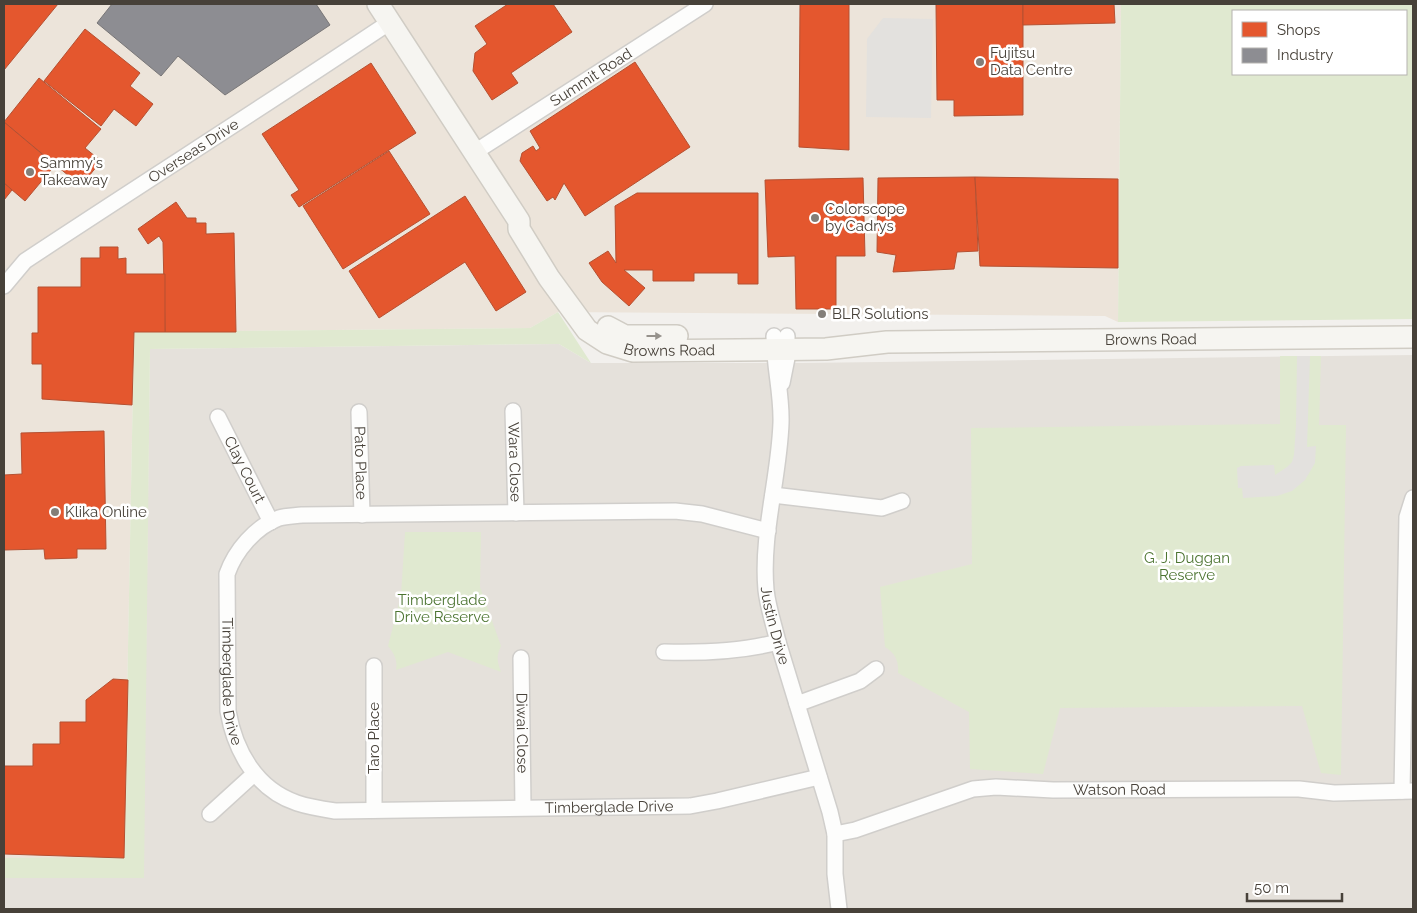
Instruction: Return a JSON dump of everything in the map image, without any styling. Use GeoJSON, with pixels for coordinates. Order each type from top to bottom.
{"type":"FeatureCollection","features":[{"type":"Feature","properties":{"kind":"street","name":"Browns Road"},"geometry":{"type":"LineString","coordinates":[[378,4],[519,221],[519,229],[549,278],[587,330],[607,343],[633,352],[781,343],[826,349],[887,342],[1413,337]]}},
{"type":"Feature","properties":{"kind":"street","name":"Summit Road"},"geometry":{"type":"LineString","coordinates":[[475,152],[705,4]]}},
{"type":"Feature","properties":{"kind":"street","name":"Overseas Drive"},"geometry":{"type":"LineString","coordinates":[[4,286],[25,261],[195,149],[303,81],[390,22]]}},
{"type":"Feature","properties":{"kind":"street","name":"Justin Drive"},"geometry":{"type":"LineString","coordinates":[[781,343],[781,424],[768,531],[766,591],[770,614],[835,834],[835,874],[838,909]]}},
{"type":"Feature","properties":{"kind":"street","name":"Wara Close"},"geometry":{"type":"LineString","coordinates":[[513,411],[516,513]]}},
{"type":"Feature","properties":{"kind":"street","name":"Pato Place"},"geometry":{"type":"LineString","coordinates":[[359,412],[362,515]]}},
{"type":"Feature","properties":{"kind":"street","name":"Clay Court"},"geometry":{"type":"LineString","coordinates":[[218,417],[271,522]]}},
{"type":"Feature","properties":{"kind":"street"},"geometry":{"type":"LineString","coordinates":[[773,495],[882,508],[902,501]]}},
{"type":"Feature","properties":{"kind":"street"},"geometry":{"type":"LineString","coordinates":[[1408,791],[1407,517],[1413,498]]}},
{"type":"Feature","properties":{"kind":"street","name":"Timberglade Drive"},"geometry":{"type":"LineString","coordinates":[[768,531],[687,512],[302,515],[285,517],[271,522],[249,539],[240,550],[230,566],[226,582],[228,711],[230,724],[240,752],[254,774],[265,785],[281,796],[297,803],[335,811],[690,806],[819,777]]}},
{"type":"Feature","properties":{"kind":"street"},"geometry":{"type":"LineString","coordinates":[[664,652],[755,647],[778,642]]}},
{"type":"Feature","properties":{"kind":"street","name":"Diwai Close"},"geometry":{"type":"LineString","coordinates":[[521,658],[523,807]]}},
{"type":"Feature","properties":{"kind":"street","name":"Taro Place"},"geometry":{"type":"LineString","coordinates":[[374,666],[374,810]]}},
{"type":"Feature","properties":{"kind":"street"},"geometry":{"type":"LineString","coordinates":[[797,704],[860,681],[876,668]]}},
{"type":"Feature","properties":{"kind":"street"},"geometry":{"type":"LineString","coordinates":[[210,814],[254,774]]}},
{"type":"Feature","properties":{"kind":"street","name":"Watson Road"},"geometry":{"type":"LineString","coordinates":[[835,834],[855,830],[973,789],[996,787],[1053,790],[1299,789],[1334,793],[1408,791]]}},
{"type":"Feature","properties":{"kind":"shaded area"},"geometry":{"type":"Polygon","coordinates":[[[4,4],[1121,4],[1118,322],[1105,316],[558,312],[530,328],[134,332],[124,858],[4,858],[4,4]]]}},
{"type":"Feature","properties":{"kind":"shaded area"},"geometry":{"type":"Polygon","coordinates":[[[883,18],[933,19],[931,118],[866,117],[867,39],[883,18]]]}},
{"type":"Feature","properties":{"kind":"shaded area"},"geometry":{"type":"Polygon","coordinates":[[[559,344],[591,363],[802,363],[1413,355],[1413,909],[4,909],[4,878],[143,878],[150,349],[559,344]]]}},
{"type":"Feature","properties":{"kind":"shaded area"},"geometry":{"type":"Polygon","coordinates":[[[1297,356],[1310,356],[1307,447],[1316,446],[1315,463],[1305,480],[1292,491],[1277,496],[1243,498],[1242,488],[1238,488],[1237,468],[1241,466],[1274,465],[1275,475],[1292,462],[1296,425],[1297,356]]]}},
{"type":"Feature","properties":{"kind":"green space"},"geometry":{"type":"Polygon","coordinates":[[[1121,4],[1413,4],[1413,319],[1118,322],[1121,4]]]}},
{"type":"Feature","properties":{"kind":"green space"},"geometry":{"type":"Polygon","coordinates":[[[558,312],[591,363],[559,344],[150,349],[144,878],[4,878],[4,858],[124,857],[134,332],[530,328],[558,312]]]}},
{"type":"Feature","properties":{"kind":"green space","name":"G. J. Duggan Reserve"},"geometry":{"type":"Polygon","coordinates":[[[1280,356],[1321,356],[1319,425],[1346,425],[1341,775],[1321,773],[1302,706],[1060,708],[1043,774],[970,769],[969,712],[898,673],[896,658],[885,647],[880,587],[972,564],[971,428],[1280,424],[1280,356]]]}},
{"type":"Feature","properties":{"kind":"green space","name":"Timberglade Drive Reserve"},"geometry":{"type":"Polygon","coordinates":[[[405,532],[481,532],[480,587],[501,646],[498,659],[501,672],[448,652],[396,670],[395,657],[388,646],[401,595],[405,532]]]}},
{"type":"Feature","properties":{"kind":"building: Shops"},"geometry":{"type":"Polygon","coordinates":[[[4,4],[58,4],[4,70],[4,4]]]}},
{"type":"Feature","properties":{"kind":"building: Shops"},"geometry":{"type":"Polygon","coordinates":[[[508,4],[553,4],[572,32],[511,73],[518,83],[492,100],[473,71],[475,53],[487,44],[475,26],[508,4]]]}},
{"type":"Feature","properties":{"kind":"building: Shops"},"geometry":{"type":"Polygon","coordinates":[[[800,4],[849,4],[849,150],[799,147],[800,4]]]}},
{"type":"Feature","properties":{"kind":"building: Shops","name":"Fujitsu Data Centre"},"geometry":{"type":"Polygon","coordinates":[[[936,4],[1023,4],[1023,115],[954,116],[954,100],[937,100],[936,4]]]}},
{"type":"Feature","properties":{"kind":"building: Shops","name":"Fujitsu Data Centre"},"geometry":{"type":"Polygon","coordinates":[[[1023,4],[1114,4],[1115,23],[1023,25],[1023,4]]]}},
{"type":"Feature","properties":{"kind":"building: Shops"},"geometry":{"type":"Polygon","coordinates":[[[85,29],[140,73],[130,86],[153,104],[136,126],[114,109],[101,126],[44,81],[85,29]]]}},
{"type":"Feature","properties":{"kind":"building: Shops"},"geometry":{"type":"Polygon","coordinates":[[[635,62],[690,147],[585,216],[564,183],[555,200],[553,197],[547,201],[520,161],[522,153],[533,146],[536,151],[540,148],[530,131],[635,62]]]}},
{"type":"Feature","properties":{"kind":"building: Shops"},"geometry":{"type":"Polygon","coordinates":[[[371,63],[416,133],[299,207],[291,195],[299,190],[262,134],[371,63]]]}},
{"type":"Feature","properties":{"kind":"building: Shops"},"geometry":{"type":"Polygon","coordinates":[[[39,78],[101,129],[85,148],[101,161],[81,186],[4,122],[39,78]]]}},
{"type":"Feature","properties":{"kind":"building: Shops"},"geometry":{"type":"Polygon","coordinates":[[[4,122],[55,165],[25,201],[4,183],[4,122]]]}},
{"type":"Feature","properties":{"kind":"building: Shops"},"geometry":{"type":"Polygon","coordinates":[[[389,151],[430,214],[343,269],[303,206],[389,151]]]}},
{"type":"Feature","properties":{"kind":"building: Shops"},"geometry":{"type":"Polygon","coordinates":[[[975,177],[978,251],[957,252],[954,269],[893,272],[896,255],[877,252],[878,178],[975,177]]]}},
{"type":"Feature","properties":{"kind":"building: Shops"},"geometry":{"type":"Polygon","coordinates":[[[975,177],[1118,179],[1118,268],[980,266],[975,177]]]}},
{"type":"Feature","properties":{"kind":"building: Shops","name":"Colorscope by Cadrys"},"geometry":{"type":"Polygon","coordinates":[[[863,178],[865,256],[836,256],[836,309],[796,309],[795,256],[768,257],[765,180],[863,178]]]}},
{"type":"Feature","properties":{"kind":"building: Shops"},"geometry":{"type":"Polygon","coordinates":[[[4,183],[12,190],[4,200],[4,183]]]}},
{"type":"Feature","properties":{"kind":"building: Shops"},"geometry":{"type":"Polygon","coordinates":[[[637,193],[758,193],[758,284],[738,284],[738,273],[694,273],[694,281],[653,281],[653,270],[624,270],[645,288],[629,306],[602,282],[589,263],[608,251],[616,263],[615,206],[637,193]]]}},
{"type":"Feature","properties":{"kind":"building: Shops"},"geometry":{"type":"Polygon","coordinates":[[[465,196],[526,292],[496,311],[465,262],[379,318],[349,271],[465,196]]]}},
{"type":"Feature","properties":{"kind":"building: Shops"},"geometry":{"type":"Polygon","coordinates":[[[176,202],[187,218],[196,218],[196,223],[206,223],[206,234],[234,233],[236,332],[165,332],[163,242],[159,236],[148,244],[138,229],[176,202]]]}},
{"type":"Feature","properties":{"kind":"building: Shops"},"geometry":{"type":"Polygon","coordinates":[[[100,247],[118,247],[118,259],[126,258],[126,274],[165,274],[165,332],[134,332],[132,405],[42,399],[42,364],[32,364],[32,333],[38,333],[38,287],[81,287],[81,258],[100,258],[100,247]]]}},
{"type":"Feature","properties":{"kind":"building: Shops","name":"Klika Online"},"geometry":{"type":"Polygon","coordinates":[[[104,431],[106,549],[77,549],[77,558],[45,559],[44,549],[4,550],[4,475],[22,474],[21,433],[104,431]]]}},
{"type":"Feature","properties":{"kind":"building: Shops"},"geometry":{"type":"Polygon","coordinates":[[[113,679],[128,680],[124,858],[4,854],[4,766],[33,766],[33,744],[60,744],[60,722],[86,722],[86,700],[113,679]]]}},
{"type":"Feature","properties":{"kind":"building: Industry"},"geometry":{"type":"Polygon","coordinates":[[[112,4],[316,4],[330,25],[225,95],[178,56],[161,76],[97,23],[112,4]]]}},
{"type":"Feature","properties":{"kind":"place","name":"Fujitsu Data Centre"},"geometry":{"type":"Point","coordinates":[980,62]}},
{"type":"Feature","properties":{"kind":"place","name":"Sammy's Takeaway"},"geometry":{"type":"Point","coordinates":[30,172]}},
{"type":"Feature","properties":{"kind":"place","name":"Colorscope by Cadrys"},"geometry":{"type":"Point","coordinates":[815,218]}},
{"type":"Feature","properties":{"kind":"place","name":"BLR Solutions"},"geometry":{"type":"Point","coordinates":[822,314]}},
{"type":"Feature","properties":{"kind":"place","name":"Klika Online"},"geometry":{"type":"Point","coordinates":[55,512]}}]}
